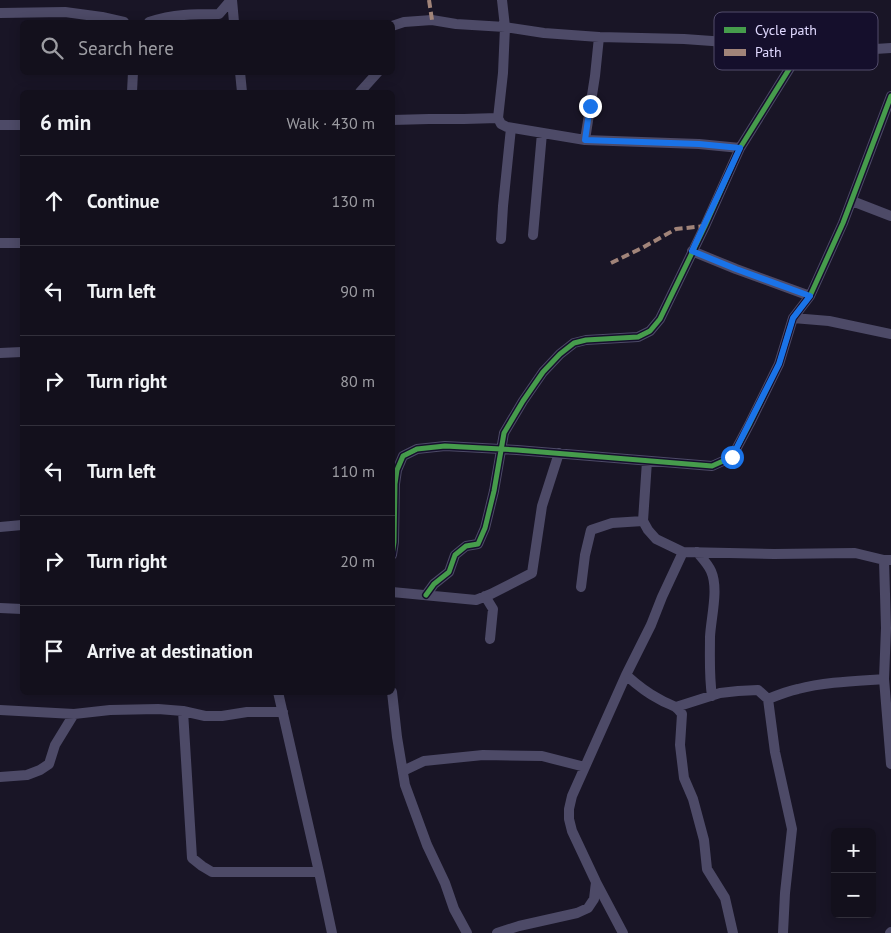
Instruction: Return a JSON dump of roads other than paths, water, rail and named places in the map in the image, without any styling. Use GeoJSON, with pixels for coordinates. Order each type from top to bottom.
{"type":"FeatureCollection","features":[{"type":"Feature","properties":{"kind":"street"},"geometry":{"type":"LineString","coordinates":[[156,20],[187,14],[219,14],[231,0]]}},
{"type":"Feature","properties":{"kind":"street"},"geometry":{"type":"LineString","coordinates":[[231,0],[234,20]]}},
{"type":"Feature","properties":{"kind":"street"},"geometry":{"type":"LineString","coordinates":[[502,0],[505,27],[503,73],[498,118],[501,124],[511,128],[585,140],[699,144],[740,148]]}},
{"type":"Feature","properties":{"kind":"street"},"geometry":{"type":"LineString","coordinates":[[0,13],[66,12],[115,20]]}},
{"type":"Feature","properties":{"kind":"street"},"geometry":{"type":"LineString","coordinates":[[395,25],[404,22],[432,20],[544,33],[714,41]]}},
{"type":"Feature","properties":{"kind":"street"},"geometry":{"type":"LineString","coordinates":[[585,140],[599,37]]}},
{"type":"Feature","properties":{"kind":"street"},"geometry":{"type":"LineString","coordinates":[[878,49],[891,48]]}},
{"type":"Feature","properties":{"kind":"street"},"geometry":{"type":"LineString","coordinates":[[426,595],[434,584],[449,572],[454,555],[466,546],[478,544],[485,528],[494,491],[504,433],[523,401],[544,372],[560,354],[574,343],[638,337],[650,331],[660,319],[740,148],[789,70]]}},
{"type":"Feature","properties":{"kind":"street"},"geometry":{"type":"LineString","coordinates":[[132,75],[132,90]]}},
{"type":"Feature","properties":{"kind":"street"},"geometry":{"type":"LineString","coordinates":[[240,75],[242,90]]}},
{"type":"Feature","properties":{"kind":"street"},"geometry":{"type":"LineString","coordinates":[[362,90],[375,75]]}},
{"type":"Feature","properties":{"kind":"street"},"geometry":{"type":"LineString","coordinates":[[395,480],[403,456],[417,449],[445,446],[559,453],[712,466],[732,457],[779,364],[793,318],[810,296],[852,201],[891,96]]}},
{"type":"Feature","properties":{"kind":"street"},"geometry":{"type":"LineString","coordinates":[[395,120],[498,118]]}},
{"type":"Feature","properties":{"kind":"street"},"geometry":{"type":"LineString","coordinates":[[0,124],[20,125]]}},
{"type":"Feature","properties":{"kind":"street"},"geometry":{"type":"LineString","coordinates":[[501,239],[511,128]]}},
{"type":"Feature","properties":{"kind":"street"},"geometry":{"type":"LineString","coordinates":[[533,235],[542,133]]}},
{"type":"Feature","properties":{"kind":"street"},"geometry":{"type":"LineString","coordinates":[[852,201],[891,216]]}},
{"type":"Feature","properties":{"kind":"street"},"geometry":{"type":"LineString","coordinates":[[0,243],[20,243]]}},
{"type":"Feature","properties":{"kind":"street"},"geometry":{"type":"LineString","coordinates":[[692,251],[810,296]]}},
{"type":"Feature","properties":{"kind":"street"},"geometry":{"type":"LineString","coordinates":[[793,318],[829,321],[891,334]]}},
{"type":"Feature","properties":{"kind":"street"},"geometry":{"type":"LineString","coordinates":[[0,353],[20,352]]}},
{"type":"Feature","properties":{"kind":"street"},"geometry":{"type":"LineString","coordinates":[[395,592],[476,600],[532,573],[542,506],[559,453]]}},
{"type":"Feature","properties":{"kind":"street"},"geometry":{"type":"LineString","coordinates":[[647,461],[643,521],[656,539],[683,552],[774,554],[855,552],[888,560],[884,679],[891,764]]}},
{"type":"Feature","properties":{"kind":"street"},"geometry":{"type":"LineString","coordinates":[[581,587],[585,555],[591,530],[612,524],[643,521]]}},
{"type":"Feature","properties":{"kind":"street"},"geometry":{"type":"LineString","coordinates":[[0,527],[20,526]]}},
{"type":"Feature","properties":{"kind":"street"},"geometry":{"type":"LineString","coordinates":[[623,933],[572,831],[569,809],[572,796],[683,552]]}},
{"type":"Feature","properties":{"kind":"street"},"geometry":{"type":"LineString","coordinates":[[696,552],[706,562],[712,572],[715,589],[710,637],[710,682],[712,696]]}},
{"type":"Feature","properties":{"kind":"street"},"geometry":{"type":"LineString","coordinates":[[485,596],[493,610],[490,640]]}},
{"type":"Feature","properties":{"kind":"street"},"geometry":{"type":"LineString","coordinates":[[0,608],[20,609]]}},
{"type":"Feature","properties":{"kind":"street"},"geometry":{"type":"LineString","coordinates":[[626,675],[641,688],[676,707],[682,714],[680,745],[684,778],[704,840],[707,868],[724,898],[733,933]]}},
{"type":"Feature","properties":{"kind":"street"},"geometry":{"type":"LineString","coordinates":[[768,699],[811,686],[884,679]]}},
{"type":"Feature","properties":{"kind":"street"},"geometry":{"type":"LineString","coordinates":[[676,707],[720,693],[738,691],[758,690],[768,699],[775,752],[792,829],[783,933]]}},
{"type":"Feature","properties":{"kind":"street"},"geometry":{"type":"LineString","coordinates":[[279,695],[332,933]]}},
{"type":"Feature","properties":{"kind":"street"},"geometry":{"type":"LineString","coordinates":[[392,695],[405,785],[427,845],[445,883],[454,909],[468,933]]}},
{"type":"Feature","properties":{"kind":"street"},"geometry":{"type":"LineString","coordinates":[[0,710],[74,714],[110,710],[158,709],[183,711],[205,716],[222,716],[247,712],[283,712]]}},
{"type":"Feature","properties":{"kind":"street"},"geometry":{"type":"LineString","coordinates":[[183,711],[192,858],[212,872],[319,872]]}},
{"type":"Feature","properties":{"kind":"street"},"geometry":{"type":"LineString","coordinates":[[0,778],[27,775],[49,764],[55,745],[74,714]]}},
{"type":"Feature","properties":{"kind":"street"},"geometry":{"type":"LineString","coordinates":[[403,771],[424,761],[483,755],[542,756],[585,767]]}},
{"type":"Feature","properties":{"kind":"street"},"geometry":{"type":"LineString","coordinates":[[497,933],[519,926],[578,913],[588,908],[594,899],[596,882]]}}]}
